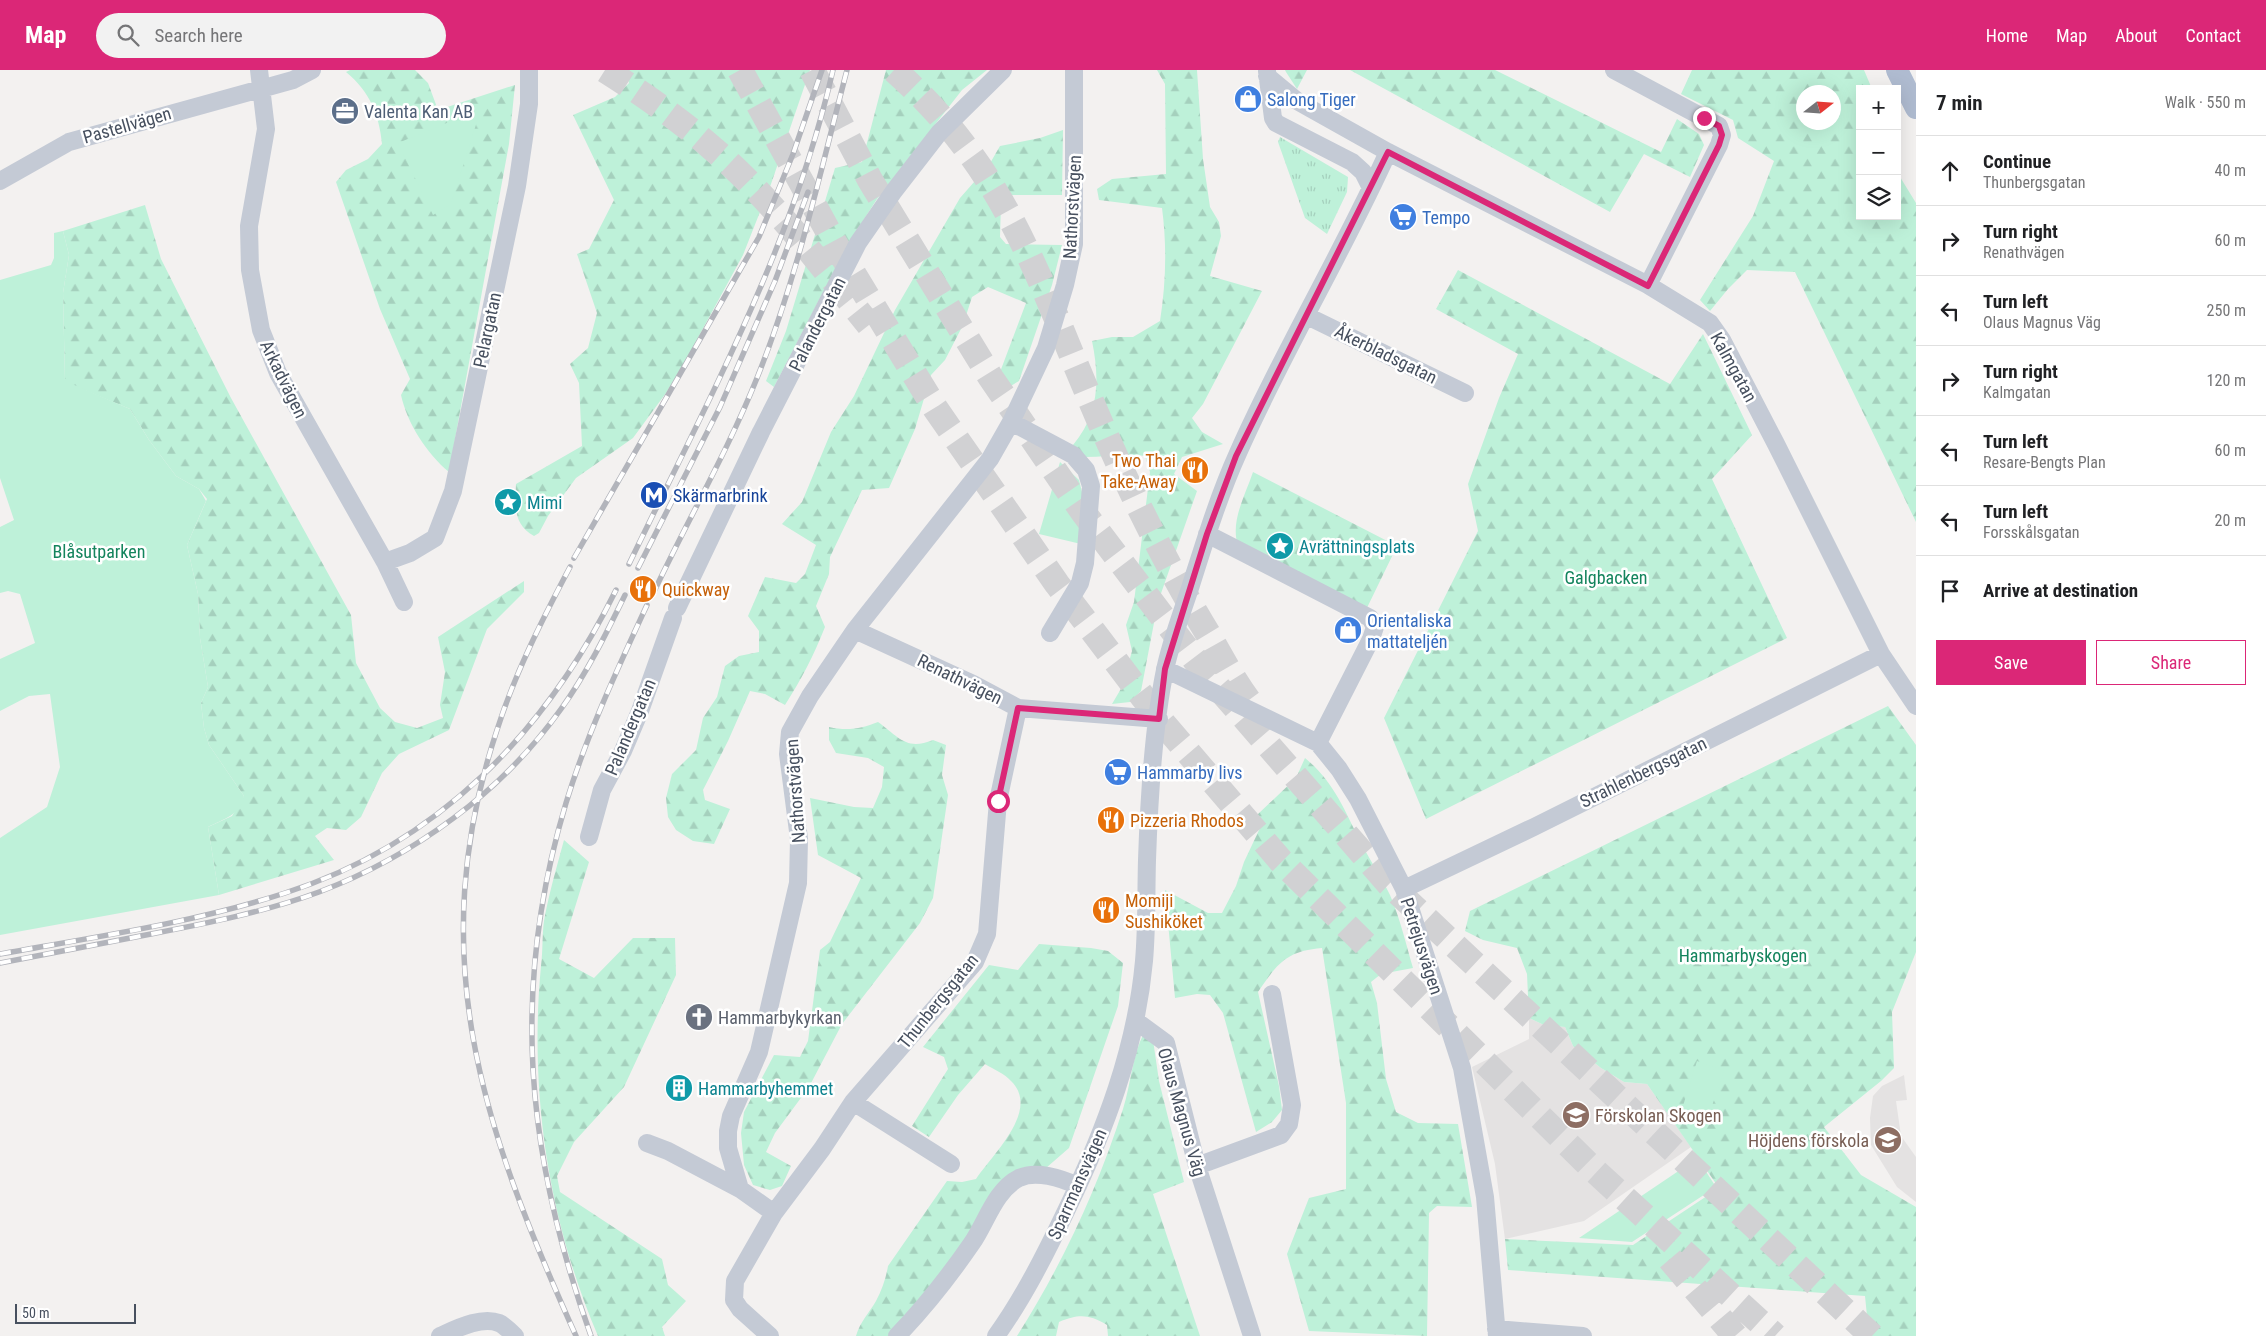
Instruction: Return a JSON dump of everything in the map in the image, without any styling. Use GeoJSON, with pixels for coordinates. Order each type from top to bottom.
{"type":"FeatureCollection","features":[{"type":"Feature","properties":{"kind":"main road"},"geometry":{"type":"LineString","coordinates":[[1897,70],[1916,108]]}},
{"type":"Feature","properties":{"kind":"main road"},"geometry":{"type":"LineString","coordinates":[[1913,70],[1916,75]]}},
{"type":"Feature","properties":{"kind":"street","name":"Pastellvägen"},"geometry":{"type":"LineString","coordinates":[[0,181],[69,142],[260,79],[293,80],[312,70]]}},
{"type":"Feature","properties":{"kind":"street","name":"Pelargatan"},"geometry":{"type":"LineString","coordinates":[[389,561],[410,553],[436,538],[453,491],[517,186],[529,104],[529,70]]}},
{"type":"Feature","properties":{"kind":"street","name":"Palandergatan"},"geometry":{"type":"LineString","coordinates":[[589,837],[602,790],[623,751],[640,711],[675,613],[761,432],[858,243],[894,190],[939,134],[1003,70]]}},
{"type":"Feature","properties":{"kind":"street","name":"Nathorstvägen"},"geometry":{"type":"LineString","coordinates":[[740,1189],[728,1148],[731,1116],[759,1052],[798,883],[798,839],[788,754],[790,732],[810,696],[855,630],[990,459],[1011,422],[1049,340],[1066,285],[1074,244],[1074,70]]}},
{"type":"Feature","properties":{"kind":"street"},"geometry":{"type":"LineString","coordinates":[[1614,70],[1719,126],[1722,135],[1719,145],[1648,286]]}},
{"type":"Feature","properties":{"kind":"street"},"geometry":{"type":"LineString","coordinates":[[1136,1021],[1147,924],[1147,859],[1165,669],[1207,534],[1236,456],[1372,188],[1388,152],[1297,101],[1267,73]]}},
{"type":"Feature","properties":{"kind":"street"},"geometry":{"type":"LineString","coordinates":[[1267,73],[1272,118],[1276,123],[1352,162],[1363,172],[1372,188]]}},
{"type":"Feature","properties":{"kind":"street","name":"Arkadvägen"},"geometry":{"type":"LineString","coordinates":[[260,79],[266,129],[249,226],[250,270],[260,330],[278,373],[389,561],[404,602]]}},
{"type":"Feature","properties":{"kind":"street","name":"Kalmgatan"},"geometry":{"type":"LineString","coordinates":[[1388,152],[1648,286],[1710,323],[1722,340],[1881,654],[1916,706]]}},
{"type":"Feature","properties":{"kind":"street","name":"Åkerbladsgatan"},"geometry":{"type":"LineString","coordinates":[[1307,316],[1465,393]]}},
{"type":"Feature","properties":{"kind":"street"},"geometry":{"type":"LineString","coordinates":[[1011,422],[1073,455],[1086,470],[1091,486],[1085,564],[1080,583],[1050,633]]}},
{"type":"Feature","properties":{"kind":"street"},"geometry":{"type":"LineString","coordinates":[[1207,534],[1370,618],[1375,627],[1371,639],[1318,742]]}},
{"type":"Feature","properties":{"kind":"street","name":"Renathvägen"},"geometry":{"type":"LineString","coordinates":[[855,630],[973,684],[1018,708],[1159,719]]}},
{"type":"Feature","properties":{"kind":"street","name":"Strahlenbergsgatan"},"geometry":{"type":"LineString","coordinates":[[1404,889],[1534,827],[1881,654]]}},
{"type":"Feature","properties":{"kind":"street","name":"Petrejusvägen"},"geometry":{"type":"LineString","coordinates":[[1165,669],[1318,742],[1339,769],[1353,792],[1404,889],[1462,1068],[1485,1197],[1496,1332]]}},
{"type":"Feature","properties":{"kind":"street","name":"Thunbergsgatan"},"geometry":{"type":"LineString","coordinates":[[770,1336],[740,1309],[734,1300],[735,1281],[774,1213],[822,1149],[853,1102],[975,962],[987,934],[998,801],[1018,708]]}},
{"type":"Feature","properties":{"kind":"street"},"geometry":{"type":"LineString","coordinates":[[1197,1166],[1281,1135],[1290,1124],[1292,1105],[1272,994]]}},
{"type":"Feature","properties":{"kind":"street","name":"Olaus Magnus Väg"},"geometry":{"type":"LineString","coordinates":[[1136,1021],[1166,1043],[1197,1166],[1252,1336]]}},
{"type":"Feature","properties":{"kind":"street","name":"Sparrmansvägen"},"geometry":{"type":"LineString","coordinates":[[996,1336],[1020,1301],[1078,1186],[1117,1091],[1136,1021]]}},
{"type":"Feature","properties":{"kind":"street"},"geometry":{"type":"LineString","coordinates":[[853,1102],[951,1164]]}},
{"type":"Feature","properties":{"kind":"street"},"geometry":{"type":"LineString","coordinates":[[647,1143],[668,1151],[740,1189],[774,1213]]}},
{"type":"Feature","properties":{"kind":"street"},"geometry":{"type":"LineString","coordinates":[[897,1336],[972,1243],[1002,1192],[1018,1179],[1031,1174],[1068,1181],[1078,1186]]}},
{"type":"Feature","properties":{"kind":"street"},"geometry":{"type":"LineString","coordinates":[[440,1336],[466,1326],[487,1323],[499,1323],[515,1336]]}},
{"type":"Feature","properties":{"kind":"street"},"geometry":{"type":"LineString","coordinates":[[1496,1332],[1583,1336]]}},
{"type":"Feature","properties":{"kind":"shaded area","name":"Förskolan Skogen"},"geometry":{"type":"Polygon","coordinates":[[[1529,1018],[1544,1025],[1565,1027],[1573,1046],[1601,1068],[1624,1082],[1647,1084],[1691,1147],[1584,1221],[1505,1239],[1495,1164],[1472,1067],[1529,1039],[1529,1018]]]}},
{"type":"Feature","properties":{"kind":"shaded area","name":"Höjdens förskola"},"geometry":{"type":"Polygon","coordinates":[[[1904,1075],[1907,1100],[1896,1101],[1901,1136],[1916,1157],[1916,1202],[1897,1187],[1871,1145],[1870,1118],[1873,1096],[1882,1086],[1904,1075]]]}},
{"type":"Feature","properties":{"kind":"green space"},"geometry":{"type":"Polygon","coordinates":[[[350,70],[415,70],[428,83],[438,110],[515,85],[509,144],[449,472],[433,456],[419,437],[404,406],[401,395],[410,379],[380,309],[336,182],[346,170],[368,159],[382,144],[376,113],[361,87],[346,72],[350,70]]]}},
{"type":"Feature","properties":{"kind":"green space"},"geometry":{"type":"Polygon","coordinates":[[[625,70],[810,70],[771,184],[743,255],[688,356],[666,393],[633,438],[576,478],[548,516],[539,533],[534,536],[522,526],[519,520],[516,507],[516,484],[582,446],[579,383],[570,364],[588,348],[597,313],[577,254],[589,249],[614,200],[573,115],[615,97],[629,83],[625,70]]]}},
{"type":"Feature","properties":{"kind":"green space"},"geometry":{"type":"Polygon","coordinates":[[[886,70],[987,70],[962,90],[877,199],[848,244],[774,387],[766,381],[786,331],[835,168],[862,162],[886,70]]]}},
{"type":"Feature","properties":{"kind":"green space"},"geometry":{"type":"Polygon","coordinates":[[[1157,70],[1197,70],[1203,159],[1210,207],[1219,222],[1221,236],[1210,276],[1262,291],[1203,404],[1192,418],[1202,432],[1223,444],[1182,457],[1174,474],[1197,491],[1158,602],[1141,691],[1130,702],[1112,704],[1122,687],[1132,651],[1126,625],[1134,602],[1150,472],[1145,456],[1085,457],[1073,445],[1082,433],[1093,409],[1096,369],[1092,341],[1112,337],[1133,337],[1160,321],[1165,265],[1165,236],[1162,208],[1099,200],[1097,189],[1112,179],[1166,174],[1165,84],[1157,70]]]}},
{"type":"Feature","properties":{"kind":"green space"},"geometry":{"type":"Polygon","coordinates":[[[1285,70],[1307,70],[1297,89],[1286,72],[1285,70]]]}},
{"type":"Feature","properties":{"kind":"green space"},"geometry":{"type":"Polygon","coordinates":[[[1350,70],[1495,70],[1661,152],[1677,119],[1699,134],[1704,145],[1690,177],[1644,154],[1610,212],[1350,70]]]}},
{"type":"Feature","properties":{"kind":"green space"},"geometry":{"type":"Polygon","coordinates":[[[1692,70],[1864,70],[1870,85],[1856,85],[1856,220],[1901,220],[1901,179],[1916,203],[1916,522],[1795,272],[1747,270],[1710,311],[1700,300],[1753,216],[1774,161],[1738,138],[1733,120],[1681,94],[1692,70]]]}},
{"type":"Feature","properties":{"kind":"green space"},"geometry":{"type":"Polygon","coordinates":[[[480,112],[451,204],[433,215],[398,143],[466,115],[480,112]]]}},
{"type":"Feature","properties":{"kind":"green space"},"geometry":{"type":"Polygon","coordinates":[[[1063,130],[1062,195],[1009,195],[1001,203],[1000,237],[1006,244],[1062,245],[1052,285],[1019,381],[1006,389],[994,388],[1026,303],[988,287],[972,297],[963,325],[945,360],[931,375],[915,429],[889,488],[862,490],[830,557],[829,574],[816,606],[825,627],[812,657],[785,705],[765,694],[750,691],[728,741],[703,790],[705,800],[730,809],[714,844],[693,841],[676,830],[668,817],[666,798],[672,774],[696,750],[703,718],[717,697],[725,666],[739,656],[759,652],[759,631],[748,616],[765,577],[796,583],[805,574],[816,545],[782,524],[802,502],[831,432],[854,396],[895,310],[960,198],[989,165],[1000,146],[1040,138],[1063,130]]]}},
{"type":"Feature","properties":{"kind":"green space"},"geometry":{"type":"Polygon","coordinates":[[[1280,137],[1348,177],[1347,192],[1327,234],[1305,218],[1278,142],[1280,137]]]}},
{"type":"Feature","properties":{"kind":"green space"},"geometry":{"type":"Polygon","coordinates":[[[145,205],[161,259],[231,398],[351,615],[356,663],[380,708],[395,722],[417,728],[443,718],[440,705],[445,672],[438,637],[524,581],[524,592],[487,629],[449,730],[399,754],[382,773],[361,817],[346,830],[327,828],[315,836],[334,860],[219,895],[208,827],[232,816],[244,796],[209,745],[204,728],[201,703],[208,687],[200,638],[198,594],[187,545],[207,499],[199,489],[176,476],[149,440],[130,409],[65,382],[63,293],[69,255],[63,231],[145,205]]]}},
{"type":"Feature","properties":{"kind":"green space","name":"Blåsutparken"},"geometry":{"type":"Polygon","coordinates":[[[63,231],[69,255],[63,293],[65,381],[130,409],[149,440],[176,476],[199,489],[206,501],[187,545],[198,594],[200,638],[208,687],[201,703],[204,728],[209,745],[244,796],[239,808],[235,812],[208,827],[219,895],[0,935],[0,838],[47,807],[60,767],[50,694],[29,696],[0,711],[0,659],[35,643],[20,594],[8,591],[0,593],[0,527],[14,520],[0,478],[0,280],[51,265],[54,258],[54,233],[63,231]]]}},
{"type":"Feature","properties":{"kind":"green space","name":"Galgbacken"},"geometry":{"type":"Polygon","coordinates":[[[1458,270],[1670,384],[1703,334],[1752,435],[1712,479],[1787,638],[1426,819],[1384,718],[1478,531],[1468,484],[1499,398],[1518,354],[1436,309],[1458,270]]]}},
{"type":"Feature","properties":{"kind":"green space"},"geometry":{"type":"Polygon","coordinates":[[[1060,462],[1079,480],[1083,496],[1081,544],[1039,534],[1060,462]]]}},
{"type":"Feature","properties":{"kind":"green space"},"geometry":{"type":"Polygon","coordinates":[[[1253,472],[1397,546],[1364,614],[1238,546],[1236,537],[1237,518],[1253,472]]]}},
{"type":"Feature","properties":{"kind":"green space","name":"Hammarbyskogen"},"geometry":{"type":"Polygon","coordinates":[[[1888,706],[1916,745],[1916,952],[1892,1012],[1894,1068],[1881,1081],[1824,1127],[1861,1175],[1916,1207],[1916,1336],[1869,1336],[1865,1296],[1508,1270],[1505,1239],[1633,1245],[1719,1188],[1647,1084],[1624,1082],[1601,1068],[1573,1046],[1565,1027],[1544,1025],[1529,1018],[1527,974],[1517,948],[1483,940],[1465,931],[1470,911],[1888,706]]]}},
{"type":"Feature","properties":{"kind":"green space"},"geometry":{"type":"Polygon","coordinates":[[[878,722],[903,741],[916,744],[933,740],[946,745],[942,775],[948,795],[933,898],[920,923],[842,1024],[809,1087],[775,1133],[766,1152],[791,1166],[782,1186],[770,1190],[753,1185],[744,1165],[741,1133],[744,1112],[774,1055],[800,1057],[808,1041],[820,950],[830,942],[861,878],[818,855],[810,798],[854,807],[873,808],[882,787],[884,767],[868,758],[836,753],[829,740],[829,727],[854,729],[878,722]]]}},
{"type":"Feature","properties":{"kind":"green space"},"geometry":{"type":"Polygon","coordinates":[[[1305,758],[1331,786],[1390,895],[1403,931],[1413,968],[1381,974],[1371,982],[1377,1003],[1386,1079],[1396,1112],[1418,1123],[1458,1124],[1472,1207],[1437,1206],[1429,1213],[1427,1336],[1309,1331],[1287,1254],[1309,1198],[1346,1189],[1346,1103],[1322,948],[1299,952],[1291,956],[1277,967],[1258,992],[1279,1086],[1282,1110],[1272,1122],[1256,1132],[1223,1013],[1210,995],[1197,994],[1175,998],[1165,890],[1208,913],[1222,913],[1236,886],[1244,862],[1260,828],[1257,815],[1296,778],[1305,758]]]}},
{"type":"Feature","properties":{"kind":"green space"},"geometry":{"type":"Polygon","coordinates":[[[564,840],[589,862],[559,959],[594,978],[633,938],[675,938],[676,975],[624,1087],[574,1142],[557,1176],[560,1192],[662,1259],[668,1285],[686,1301],[662,1327],[665,1336],[598,1336],[566,1247],[555,1201],[546,1154],[541,1108],[538,1061],[538,1013],[544,921],[564,840]]]}},
{"type":"Feature","properties":{"kind":"green space"},"geometry":{"type":"Polygon","coordinates":[[[1039,944],[1108,951],[1123,963],[1118,1006],[1069,1148],[1046,1168],[1024,1180],[888,1336],[856,1336],[862,1322],[880,1293],[888,1266],[947,1181],[962,1182],[976,1179],[1011,1132],[1017,1118],[1020,1105],[1019,1093],[1008,1078],[985,1064],[958,1095],[929,1137],[912,1126],[948,1069],[944,1057],[923,1047],[989,965],[1018,970],[1039,944]]]}},
{"type":"Feature","properties":{"kind":"green space"},"geometry":{"type":"Polygon","coordinates":[[[1144,1033],[1152,1033],[1159,1081],[1184,1182],[1153,1194],[1200,1336],[1108,1336],[1107,1325],[1083,1316],[1059,1322],[1056,1336],[1017,1336],[1049,1282],[1090,1198],[1126,1100],[1134,1061],[1144,1033]]]}},
{"type":"Feature","properties":{"kind":"green space"},"geometry":{"type":"Polygon","coordinates":[[[1697,1061],[1724,1070],[1708,1118],[1682,1109],[1697,1061]]]}},
{"type":"Feature","properties":{"kind":"green space"},"geometry":{"type":"Polygon","coordinates":[[[1703,1167],[1716,1187],[1632,1242],[1579,1238],[1680,1170],[1703,1167]]]}},
{"type":"Feature","properties":{"kind":"tunnel"},"geometry":{"type":"LineString","coordinates":[[605,70],[674,117],[734,168],[795,233],[869,325]]}},
{"type":"Feature","properties":{"kind":"tunnel"},"geometry":{"type":"LineString","coordinates":[[740,70],[834,242],[935,408],[1057,584],[1162,722],[1281,861],[1595,1171],[1775,1336]]}},
{"type":"Feature","properties":{"kind":"tunnel"},"geometry":{"type":"LineString","coordinates":[[812,70],[870,180],[991,378],[1083,512],[1202,669],[1389,884],[1872,1336]]}},
{"type":"Feature","properties":{"kind":"tunnel"},"geometry":{"type":"LineString","coordinates":[[894,70],[951,129],[968,151],[1005,208],[1049,300],[1101,425],[1144,517],[1191,605],[1241,690],[1254,708]]}},
{"type":"Feature","properties":{"kind":"tunnel"},"geometry":{"type":"LineString","coordinates":[[1670,1259],[1735,1336]]}},
{"type":"Feature","properties":{"kind":"railway"},"geometry":{"type":"LineString","coordinates":[[574,558],[759,237],[793,154],[822,70]]}},
{"type":"Feature","properties":{"kind":"railway"},"geometry":{"type":"LineString","coordinates":[[629,564],[717,383],[771,261],[795,199],[816,135],[833,70]]}},
{"type":"Feature","properties":{"kind":"railway"},"geometry":{"type":"LineString","coordinates":[[652,596],[720,461],[757,378],[771,341],[807,226],[847,70]]}},
{"type":"Feature","properties":{"kind":"railway"},"geometry":{"type":"LineString","coordinates":[[638,568],[720,407],[775,281],[808,192]]}},
{"type":"Feature","properties":{"kind":"railway"},"geometry":{"type":"LineString","coordinates":[[570,567],[539,627],[512,688],[497,730],[475,812],[465,891],[465,966],[474,1040],[490,1113],[514,1186],[576,1336]]}},
{"type":"Feature","properties":{"kind":"railway"},"geometry":{"type":"LineString","coordinates":[[0,954],[144,928],[250,904],[340,872],[391,845],[439,813],[482,776],[521,735],[556,690],[588,642],[616,590]]}},
{"type":"Feature","properties":{"kind":"railway"},"geometry":{"type":"LineString","coordinates":[[0,963],[194,926],[257,911],[319,892],[389,860],[454,818],[484,794],[512,768],[538,739],[561,709],[588,667],[625,595]]}},
{"type":"Feature","properties":{"kind":"railway"},"geometry":{"type":"LineString","coordinates":[[591,1336],[569,1269],[552,1202],[540,1137],[533,1071],[532,1006],[537,940],[548,872],[574,777],[603,702],[647,605]]}},
{"type":"Feature","properties":{"kind":"place","name":"Salong Tiger"},"geometry":{"type":"Point","coordinates":[1248,99]}},
{"type":"Feature","properties":{"kind":"place","name":"Valenta Kan AB"},"geometry":{"type":"Point","coordinates":[345,111]}},
{"type":"Feature","properties":{"kind":"place","name":"Tempo"},"geometry":{"type":"Point","coordinates":[1403,217]}},
{"type":"Feature","properties":{"kind":"place","name":"Two Thai Take-Away"},"geometry":{"type":"Point","coordinates":[1195,470]}},
{"type":"Feature","properties":{"kind":"place","name":"Skärmarbrink"},"geometry":{"type":"Point","coordinates":[654,495]}},
{"type":"Feature","properties":{"kind":"place","name":"Mimi"},"geometry":{"type":"Point","coordinates":[508,502]}},
{"type":"Feature","properties":{"kind":"place","name":"Avrättningsplats"},"geometry":{"type":"Point","coordinates":[1280,546]}},
{"type":"Feature","properties":{"kind":"place","name":"Quickway"},"geometry":{"type":"Point","coordinates":[643,589]}},
{"type":"Feature","properties":{"kind":"place","name":"Orientaliska mattateljén"},"geometry":{"type":"Point","coordinates":[1348,630]}},
{"type":"Feature","properties":{"kind":"place","name":"Hammarby livs"},"geometry":{"type":"Point","coordinates":[1118,772]}},
{"type":"Feature","properties":{"kind":"place","name":"Pizzeria Rhodos"},"geometry":{"type":"Point","coordinates":[1111,820]}},
{"type":"Feature","properties":{"kind":"place","name":"Momiji Sushiköket"},"geometry":{"type":"Point","coordinates":[1106,910]}},
{"type":"Feature","properties":{"kind":"place","name":"Hammarbykyrkan"},"geometry":{"type":"Point","coordinates":[699,1017]}},
{"type":"Feature","properties":{"kind":"place","name":"Hammarbyhemmet"},"geometry":{"type":"Point","coordinates":[679,1088]}},
{"type":"Feature","properties":{"kind":"place","name":"Förskolan Skogen"},"geometry":{"type":"Point","coordinates":[1576,1115]}},
{"type":"Feature","properties":{"kind":"place","name":"Höjdens förskola"},"geometry":{"type":"Point","coordinates":[1888,1140]}},
{"type":"Feature","properties":{"kind":"route"},"geometry":{"type":"LineString","coordinates":[[998,801],[1018,708],[1159,719],[1165,669],[1207,534],[1236,456],[1388,152],[1648,286],[1719,145],[1722,135],[1719,126],[1704,118]]}}]}
